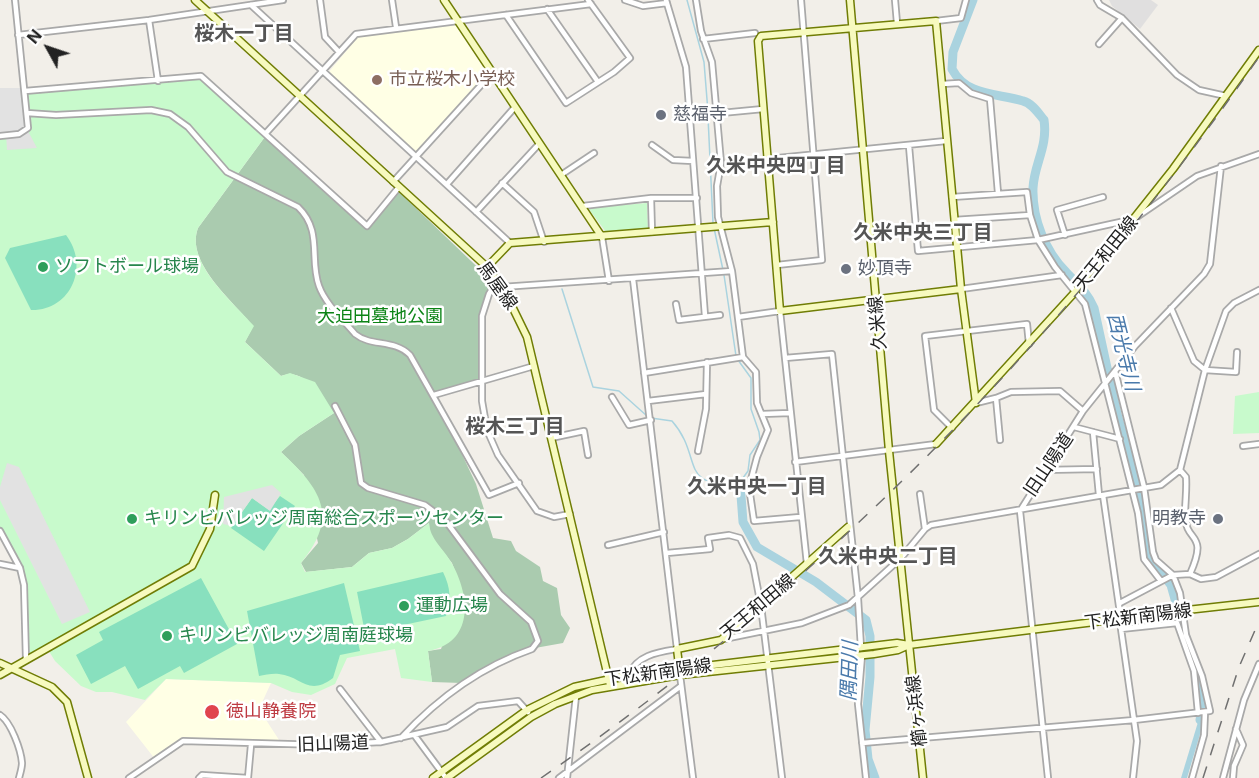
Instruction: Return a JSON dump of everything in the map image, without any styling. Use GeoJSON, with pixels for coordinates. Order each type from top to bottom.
{"type":"FeatureCollection","features":[{"type":"Feature","properties":{"kind":"street"},"geometry":{"type":"LineString","coordinates":[[0,136],[19,134],[28,128],[15,0]]}},
{"type":"Feature","properties":{"kind":"street","name":"馬屋線"},"geometry":{"type":"LineString","coordinates":[[195,0],[487,267],[500,284],[522,323],[534,366],[610,682]]}},
{"type":"Feature","properties":{"kind":"street"},"geometry":{"type":"LineString","coordinates":[[18,34],[149,20],[283,0]]}},
{"type":"Feature","properties":{"kind":"street"},"geometry":{"type":"LineString","coordinates":[[320,0],[325,37],[339,52]]}},
{"type":"Feature","properties":{"kind":"street"},"geometry":{"type":"LineString","coordinates":[[392,0],[396,27]]}},
{"type":"Feature","properties":{"kind":"street"},"geometry":{"type":"LineString","coordinates":[[444,0],[539,144],[584,206],[602,237],[609,281]]}},
{"type":"Feature","properties":{"kind":"street"},"geometry":{"type":"LineString","coordinates":[[625,0],[642,6],[666,1],[686,67],[705,316]]}},
{"type":"Feature","properties":{"kind":"street"},"geometry":{"type":"LineString","coordinates":[[696,0],[704,39],[712,62],[721,164],[717,186],[720,226],[732,271],[743,357],[756,372],[758,403],[768,430],[756,457],[749,487],[754,521],[800,518]]}},
{"type":"Feature","properties":{"kind":"street"},"geometry":{"type":"LineString","coordinates":[[777,265],[822,260],[801,0]]}},
{"type":"Feature","properties":{"kind":"street","name":"久米線"},"geometry":{"type":"LineString","coordinates":[[850,0],[889,451],[909,645]]}},
{"type":"Feature","properties":{"kind":"street"},"geometry":{"type":"LineString","coordinates":[[896,0],[897,23]]}},
{"type":"Feature","properties":{"kind":"street"},"geometry":{"type":"LineString","coordinates":[[807,565],[800,518],[780,311],[758,41],[760,36],[803,31],[961,18],[966,0]]}},
{"type":"Feature","properties":{"kind":"street"},"geometry":{"type":"LineString","coordinates":[[1097,0],[1100,5],[1122,18],[1178,75],[1199,90],[1226,96]]}},
{"type":"Feature","properties":{"kind":"street"},"geometry":{"type":"LineString","coordinates":[[266,134],[356,34],[396,27],[458,22],[589,2],[630,58],[566,103],[506,15]]}},
{"type":"Feature","properties":{"kind":"street"},"geometry":{"type":"LineString","coordinates":[[251,5],[510,243],[773,222]]}},
{"type":"Feature","properties":{"kind":"street"},"geometry":{"type":"LineString","coordinates":[[547,9],[598,82]]}},
{"type":"Feature","properties":{"kind":"street"},"geometry":{"type":"LineString","coordinates":[[1099,44],[1122,18]]}},
{"type":"Feature","properties":{"kind":"street"},"geometry":{"type":"LineString","coordinates":[[149,20],[158,81]]}},
{"type":"Feature","properties":{"kind":"street"},"geometry":{"type":"LineString","coordinates":[[936,21],[961,289],[976,402],[1011,392],[1060,391],[1083,411]]}},
{"type":"Feature","properties":{"kind":"street"},"geometry":{"type":"LineString","coordinates":[[704,39],[754,33]]}},
{"type":"Feature","properties":{"kind":"street","name":"天王和田線"},"geometry":{"type":"LineString","coordinates":[[936,444],[1076,291],[1134,219],[1259,50]]}},
{"type":"Feature","properties":{"kind":"street"},"geometry":{"type":"LineString","coordinates":[[393,182],[492,73]]}},
{"type":"Feature","properties":{"kind":"street"},"geometry":{"type":"LineString","coordinates":[[25,91],[206,78],[367,226],[399,187]]}},
{"type":"Feature","properties":{"kind":"street"},"geometry":{"type":"LineString","coordinates":[[942,84],[959,83],[970,93],[990,99],[998,193]]}},
{"type":"Feature","properties":{"kind":"street"},"geometry":{"type":"LineString","coordinates":[[447,184],[515,107]]}},
{"type":"Feature","properties":{"kind":"street"},"geometry":{"type":"LineString","coordinates":[[690,116],[764,109]]}},
{"type":"Feature","properties":{"kind":"street"},"geometry":{"type":"LineString","coordinates":[[27,113],[56,116],[151,110],[174,116],[227,172],[293,203],[303,212],[315,242],[317,278],[322,293],[358,337],[392,344],[406,351],[434,395],[489,495],[519,483]]}},
{"type":"Feature","properties":{"kind":"street"},"geometry":{"type":"LineString","coordinates":[[768,159],[946,141]]}},
{"type":"Feature","properties":{"kind":"street"},"geometry":{"type":"LineString","coordinates":[[476,212],[539,144]]}},
{"type":"Feature","properties":{"kind":"street"},"geometry":{"type":"LineString","coordinates":[[652,146],[674,160],[693,162]]}},
{"type":"Feature","properties":{"kind":"street"},"geometry":{"type":"LineString","coordinates":[[909,146],[916,250],[1038,240],[1134,219],[1197,176],[1259,154]]}},
{"type":"Feature","properties":{"kind":"street"},"geometry":{"type":"LineString","coordinates":[[561,174],[594,153]]}},
{"type":"Feature","properties":{"kind":"street","name":"旧山陽道"},"geometry":{"type":"LineString","coordinates":[[925,529],[943,522],[1020,511],[1083,411],[1115,371],[1204,274],[1210,264],[1221,166]]}},
{"type":"Feature","properties":{"kind":"street"},"geometry":{"type":"LineString","coordinates":[[502,183],[534,212],[544,242]]}},
{"type":"Feature","properties":{"kind":"street"},"geometry":{"type":"LineString","coordinates":[[952,197],[1027,192],[1030,215],[1038,240],[1085,304],[1138,513],[1144,559],[1161,581]]}},
{"type":"Feature","properties":{"kind":"street"},"geometry":{"type":"LineString","coordinates":[[1065,235],[1057,210],[1103,197]]}},
{"type":"Feature","properties":{"kind":"street"},"geometry":{"type":"LineString","coordinates":[[584,206],[651,198],[697,198]]}},
{"type":"Feature","properties":{"kind":"street"},"geometry":{"type":"LineString","coordinates":[[651,198],[652,232]]}},
{"type":"Feature","properties":{"kind":"street"},"geometry":{"type":"LineString","coordinates":[[954,220],[1030,215]]}},
{"type":"Feature","properties":{"kind":"street"},"geometry":{"type":"LineString","coordinates":[[487,267],[510,243]]}},
{"type":"Feature","properties":{"kind":"street"},"geometry":{"type":"LineString","coordinates":[[570,514],[554,517],[537,511],[492,444],[482,401],[483,309],[500,284],[609,281],[732,271]]}},
{"type":"Feature","properties":{"kind":"street"},"geometry":{"type":"LineString","coordinates":[[738,317],[1062,274]]}},
{"type":"Feature","properties":{"kind":"street"},"geometry":{"type":"LineString","coordinates":[[633,279],[693,778]]}},
{"type":"Feature","properties":{"kind":"street"},"geometry":{"type":"LineString","coordinates":[[1048,778],[1020,511],[1161,485],[1180,470],[1205,370],[1226,311],[1234,303],[1259,290]]}},
{"type":"Feature","properties":{"kind":"street"},"geometry":{"type":"LineString","coordinates":[[676,304],[679,320],[720,315]]}},
{"type":"Feature","properties":{"kind":"street"},"geometry":{"type":"LineString","coordinates":[[1171,308],[1194,361],[1205,370],[1236,372],[1237,352]]}},
{"type":"Feature","properties":{"kind":"street"},"geometry":{"type":"LineString","coordinates":[[952,428],[934,410],[925,336],[1027,324],[1029,344]]}},
{"type":"Feature","properties":{"kind":"street"},"geometry":{"type":"LineString","coordinates":[[785,358],[832,354],[848,527],[863,651],[858,704],[866,778]]}},
{"type":"Feature","properties":{"kind":"street"},"geometry":{"type":"LineString","coordinates":[[644,373],[743,357]]}},
{"type":"Feature","properties":{"kind":"street"},"geometry":{"type":"LineString","coordinates":[[698,451],[706,409],[707,362]]}},
{"type":"Feature","properties":{"kind":"street"},"geometry":{"type":"LineString","coordinates":[[434,395],[534,366]]}},
{"type":"Feature","properties":{"kind":"street"},"geometry":{"type":"LineString","coordinates":[[862,743],[1134,720],[1210,711],[1200,669],[1186,635],[1180,593],[1173,574],[1156,560],[1153,552],[1144,487],[1115,371]]}},
{"type":"Feature","properties":{"kind":"street"},"geometry":{"type":"LineString","coordinates":[[648,401],[706,394]]}},
{"type":"Feature","properties":{"kind":"street"},"geometry":{"type":"LineString","coordinates":[[612,397],[629,425],[651,420]]}},
{"type":"Feature","properties":{"kind":"street"},"geometry":{"type":"LineString","coordinates":[[996,398],[1000,440]]}},
{"type":"Feature","properties":{"kind":"street"},"geometry":{"type":"LineString","coordinates":[[335,406],[355,445],[361,483],[368,488],[425,505],[440,515],[500,594],[536,629],[538,641],[532,649],[470,678],[433,705],[401,738]]}},
{"type":"Feature","properties":{"kind":"street"},"geometry":{"type":"LineString","coordinates":[[762,414],[790,413]]}},
{"type":"Feature","properties":{"kind":"street"},"geometry":{"type":"LineString","coordinates":[[1074,427],[1120,439]]}},
{"type":"Feature","properties":{"kind":"street"},"geometry":{"type":"LineString","coordinates":[[551,438],[584,431],[588,455]]}},
{"type":"Feature","properties":{"kind":"street"},"geometry":{"type":"LineString","coordinates":[[1093,432],[1096,469],[1121,620]]}},
{"type":"Feature","properties":{"kind":"street"},"geometry":{"type":"LineString","coordinates":[[795,462],[841,458],[936,444]]}},
{"type":"Feature","properties":{"kind":"street"},"geometry":{"type":"LineString","coordinates":[[1243,446],[1259,444]]}},
{"type":"Feature","properties":{"kind":"street"},"geometry":{"type":"LineString","coordinates":[[1044,470],[1096,469]]}},
{"type":"Feature","properties":{"kind":"street"},"geometry":{"type":"LineString","coordinates":[[1180,470],[1186,477],[1185,518],[1198,543],[1199,550],[1190,574]]}},
{"type":"Feature","properties":{"kind":"street"},"geometry":{"type":"LineString","coordinates":[[721,640],[825,616],[858,598],[901,558],[925,529],[920,494]]}},
{"type":"Feature","properties":{"kind":"street"},"geometry":{"type":"LineString","coordinates":[[0,675],[192,566],[210,529],[215,495]]}},
{"type":"Feature","properties":{"kind":"street","name":"天王和田線"},"geometry":{"type":"LineString","coordinates":[[677,648],[721,640],[848,527]]}},
{"type":"Feature","properties":{"kind":"street"},"geometry":{"type":"LineString","coordinates":[[0,531],[20,568],[24,585],[26,660]]}},
{"type":"Feature","properties":{"kind":"street"},"geometry":{"type":"LineString","coordinates":[[608,545],[663,532]]}},
{"type":"Feature","properties":{"kind":"street"},"geometry":{"type":"LineString","coordinates":[[667,553],[710,549],[708,538],[729,535],[740,538],[753,564],[761,606],[782,778]]}},
{"type":"Feature","properties":{"kind":"street"},"geometry":{"type":"LineString","coordinates":[[1120,603],[1173,574],[1190,574],[1201,579],[1216,576],[1259,554]]}},
{"type":"Feature","properties":{"kind":"street"},"geometry":{"type":"LineString","coordinates":[[0,564],[20,568]]}},
{"type":"Feature","properties":{"kind":"street","name":"下松新南陽線"},"geometry":{"type":"LineString","coordinates":[[433,778],[526,710],[574,687],[767,657],[874,650],[1033,628],[1121,620],[1259,602]]}},
{"type":"Feature","properties":{"kind":"street"},"geometry":{"type":"LineString","coordinates":[[1133,778],[1137,741],[1121,629],[1177,622],[1194,671],[1198,713]]}},
{"type":"Feature","properties":{"kind":"street","name":"櫛ヶ浜線"},"geometry":{"type":"LineString","coordinates":[[909,645],[923,778]]}},
{"type":"Feature","properties":{"kind":"street"},"geometry":{"type":"LineString","coordinates":[[629,675],[632,667],[645,657],[677,648]]}},
{"type":"Feature","properties":{"kind":"street","name":"下松新南陽線"},"geometry":{"type":"LineString","coordinates":[[447,778],[531,717],[629,675],[768,666],[863,651]]}},
{"type":"Feature","properties":{"kind":"street"},"geometry":{"type":"LineString","coordinates":[[0,663],[52,687],[67,702],[88,778]]}},
{"type":"Feature","properties":{"kind":"street"},"geometry":{"type":"LineString","coordinates":[[1223,778],[1236,729],[1259,664]]}},
{"type":"Feature","properties":{"kind":"street"},"geometry":{"type":"LineString","coordinates":[[559,778],[567,775],[681,686]]}},
{"type":"Feature","properties":{"kind":"street"},"geometry":{"type":"LineString","coordinates":[[340,689],[381,742]]}},
{"type":"Feature","properties":{"kind":"street"},"geometry":{"type":"LineString","coordinates":[[567,775],[576,696]]}},
{"type":"Feature","properties":{"kind":"street","name":"旧山陽道"},"geometry":{"type":"LineString","coordinates":[[129,778],[183,741],[251,745],[381,742],[447,728],[478,706],[518,701],[526,710]]}},
{"type":"Feature","properties":{"kind":"street"},"geometry":{"type":"LineString","coordinates":[[526,710],[531,717]]}},
{"type":"Feature","properties":{"kind":"street"},"geometry":{"type":"LineString","coordinates":[[1192,778],[1204,735],[1205,712]]}},
{"type":"Feature","properties":{"kind":"street"},"geometry":{"type":"LineString","coordinates":[[0,715],[5,718],[14,736],[22,764],[19,778]]}},
{"type":"Feature","properties":{"kind":"street"},"geometry":{"type":"LineString","coordinates":[[1233,778],[1234,766],[1243,744],[1236,729]]}},
{"type":"Feature","properties":{"kind":"street"},"geometry":{"type":"LineString","coordinates":[[415,736],[447,778]]}},
{"type":"Feature","properties":{"kind":"street"},"geometry":{"type":"LineString","coordinates":[[199,778],[202,775],[248,778],[251,745]]}},
{"type":"Feature","properties":{"kind":"shaded area"},"geometry":{"type":"Polygon","coordinates":[[[1109,0],[1151,0],[1158,5],[1140,29],[1112,6],[1109,0]]]}},
{"type":"Feature","properties":{"kind":"shaded area"},"geometry":{"type":"Polygon","coordinates":[[[455,24],[488,75],[415,154],[328,73],[359,36],[455,24]]]}},
{"type":"Feature","properties":{"kind":"shaded area"},"geometry":{"type":"Polygon","coordinates":[[[0,88],[22,88],[29,133],[37,148],[7,150],[6,134],[0,134],[0,88]]]}},
{"type":"Feature","properties":{"kind":"shaded area"},"geometry":{"type":"Polygon","coordinates":[[[7,463],[19,467],[90,612],[62,624],[0,500],[0,487],[7,463]]]}},
{"type":"Feature","properties":{"kind":"shaded area"},"geometry":{"type":"Polygon","coordinates":[[[272,485],[281,493],[270,511],[252,498],[232,526],[223,524],[224,497],[272,485]]]}},
{"type":"Feature","properties":{"kind":"shaded area"},"geometry":{"type":"Polygon","coordinates":[[[166,679],[271,683],[259,709],[281,743],[182,739],[155,759],[126,722],[166,679]]]}},
{"type":"Feature","properties":{"kind":"green space"},"geometry":{"type":"Polygon","coordinates":[[[205,76],[267,134],[198,228],[196,241],[198,254],[204,267],[223,293],[254,326],[245,342],[281,376],[290,373],[315,382],[334,413],[299,436],[281,452],[306,478],[321,504],[320,531],[301,563],[305,572],[352,567],[369,553],[392,548],[429,523],[434,539],[458,575],[465,603],[461,628],[454,638],[443,646],[428,651],[432,682],[401,678],[395,649],[347,658],[335,684],[311,695],[292,692],[271,683],[166,679],[145,700],[112,692],[96,692],[81,686],[55,661],[47,648],[27,660],[21,571],[0,530],[0,136],[24,92],[205,76]]]}},
{"type":"Feature","properties":{"kind":"green space","name":"大迫田墓地公園"},"geometry":{"type":"Polygon","coordinates":[[[267,134],[366,225],[398,191],[494,283],[487,293],[481,317],[482,380],[433,393],[476,484],[493,538],[511,541],[516,551],[540,567],[543,581],[557,588],[561,615],[570,628],[563,643],[535,648],[512,657],[473,675],[462,683],[432,682],[428,651],[441,649],[462,590],[452,563],[430,535],[429,523],[392,548],[369,553],[352,567],[306,572],[301,563],[318,543],[304,475],[281,452],[299,436],[334,413],[305,380],[290,374],[281,376],[245,342],[253,326],[223,293],[204,267],[198,254],[196,241],[198,228],[267,134]]]}},
{"type":"Feature","properties":{"kind":"green space"},"geometry":{"type":"Polygon","coordinates":[[[647,203],[648,229],[606,232],[588,208],[647,203]]]}},
{"type":"Feature","properties":{"kind":"green space","name":"ソフトボール球場"},"geometry":{"type":"Polygon","coordinates":[[[66,235],[73,247],[76,260],[76,273],[72,284],[66,295],[57,303],[31,310],[5,258],[10,248],[66,235]]]}},
{"type":"Feature","properties":{"kind":"green space"},"geometry":{"type":"Polygon","coordinates":[[[1259,392],[1259,433],[1233,434],[1235,396],[1259,392]]]}},
{"type":"Feature","properties":{"kind":"green space"},"geometry":{"type":"Polygon","coordinates":[[[280,496],[295,506],[264,551],[231,528],[252,498],[269,510],[280,496]]]}},
{"type":"Feature","properties":{"kind":"green space","name":"運動広場"},"geometry":{"type":"Polygon","coordinates":[[[443,572],[449,594],[446,616],[365,633],[357,592],[443,572]]]}},
{"type":"Feature","properties":{"kind":"green space","name":"キリンビバレッジ周南庭球場"},"geometry":{"type":"Polygon","coordinates":[[[201,578],[237,644],[184,673],[180,666],[138,689],[125,666],[91,684],[76,655],[103,640],[99,632],[201,578]]]}},
{"type":"Feature","properties":{"kind":"green space"},"geometry":{"type":"Polygon","coordinates":[[[344,583],[360,651],[340,655],[333,678],[317,686],[311,686],[279,674],[259,676],[247,611],[344,583]]]}},
{"type":"Feature","properties":{"kind":"water"},"geometry":{"type":"Polygon","coordinates":[[[1202,709],[1201,731],[1187,778],[1181,778],[1202,709]]]}},
{"type":"Feature","properties":{"kind":"waterway"},"geometry":{"type":"LineString","coordinates":[[687,0],[704,62],[708,112]]}},
{"type":"Feature","properties":{"kind":"waterway","name":"西光寺川"},"geometry":{"type":"LineString","coordinates":[[973,0],[953,52],[952,69],[966,85],[984,92],[1026,102],[1044,120],[1043,147],[1033,188],[1037,222],[1052,254],[1085,293],[1094,308],[1117,414],[1143,508],[1147,554],[1171,585],[1200,687],[1202,709],[1200,720]]}},
{"type":"Feature","properties":{"kind":"waterway"},"geometry":{"type":"LineString","coordinates":[[708,117],[713,223]]}},
{"type":"Feature","properties":{"kind":"waterway"},"geometry":{"type":"LineString","coordinates":[[714,228],[723,270]]}},
{"type":"Feature","properties":{"kind":"waterway"},"geometry":{"type":"LineString","coordinates":[[724,275],[736,356]]}},
{"type":"Feature","properties":{"kind":"waterway"},"geometry":{"type":"LineString","coordinates":[[562,289],[593,387],[619,391],[647,416]]}},
{"type":"Feature","properties":{"kind":"waterway","name":"隅田川"},"geometry":{"type":"LineString","coordinates":[[651,418],[672,421],[682,434],[699,476],[707,481],[720,483],[740,482],[748,471],[750,455],[760,440],[751,409],[751,378],[738,360]]}},
{"type":"Feature","properties":{"kind":"waterway","name":"隅田川"},"geometry":{"type":"LineString","coordinates":[[740,482],[743,522],[757,547],[816,582],[866,620],[870,636],[870,677],[865,730],[868,759],[875,778]]}},
{"type":"Feature","properties":{"kind":"railway"},"geometry":{"type":"LineString","coordinates":[[541,778],[645,703],[745,624],[841,539],[933,450],[1021,357],[1105,260],[1184,160],[1259,57]]}},
{"type":"Feature","properties":{"kind":"railway"},"geometry":{"type":"LineString","coordinates":[[1203,778],[1239,667],[1259,621]]}},
{"type":"Feature","properties":{"kind":"place","name":"市立桜木小学校"},"geometry":{"type":"Point","coordinates":[377,80]}},
{"type":"Feature","properties":{"kind":"place","name":"慈福寺"},"geometry":{"type":"Point","coordinates":[661,115]}},
{"type":"Feature","properties":{"kind":"place","name":"ソフトボール球場"},"geometry":{"type":"Point","coordinates":[43,267]}},
{"type":"Feature","properties":{"kind":"place","name":"妙頂寺"},"geometry":{"type":"Point","coordinates":[846,269]}},
{"type":"Feature","properties":{"kind":"place","name":"キリンビバレッジ周南総合スポーツセンター"},"geometry":{"type":"Point","coordinates":[132,519]}},
{"type":"Feature","properties":{"kind":"place","name":"明教寺"},"geometry":{"type":"Point","coordinates":[1218,519]}},
{"type":"Feature","properties":{"kind":"place","name":"運動広場"},"geometry":{"type":"Point","coordinates":[404,606]}},
{"type":"Feature","properties":{"kind":"place","name":"キリンビバレッジ周南庭球場"},"geometry":{"type":"Point","coordinates":[167,636]}},
{"type":"Feature","properties":{"kind":"place","name":"徳山静養院"},"geometry":{"type":"Point","coordinates":[212,712]}},
{"type":"Feature","properties":{"kind":"district","name":"桜木一丁目"},"geometry":{"type":"Point","coordinates":[244,34]}},
{"type":"Feature","properties":{"kind":"district","name":"久米中央四丁目"},"geometry":{"type":"Point","coordinates":[776,166]}},
{"type":"Feature","properties":{"kind":"district","name":"久米中央三丁目"},"geometry":{"type":"Point","coordinates":[923,233]}},
{"type":"Feature","properties":{"kind":"district","name":"桜木三丁目"},"geometry":{"type":"Point","coordinates":[515,427]}},
{"type":"Feature","properties":{"kind":"district","name":"久米中央一丁目"},"geometry":{"type":"Point","coordinates":[757,487]}},
{"type":"Feature","properties":{"kind":"district","name":"久米中央二丁目"},"geometry":{"type":"Point","coordinates":[888,557]}}]}
